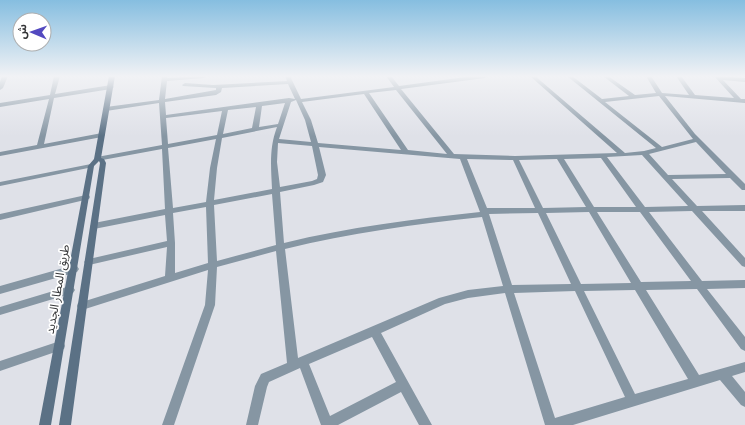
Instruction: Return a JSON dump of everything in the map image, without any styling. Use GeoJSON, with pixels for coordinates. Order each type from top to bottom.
{"type":"FeatureCollection","features":[{"type":"Feature","properties":{"kind":"street"},"geometry":{"type":"LineString","coordinates":[[0,105],[53,96],[40,146]]}},
{"type":"Feature","properties":{"kind":"street","name":"طريق المطار الجديد"},"geometry":{"type":"LineString","coordinates":[[45,425],[86,197],[102,135],[109,96]]}},
{"type":"Feature","properties":{"kind":"street"},"geometry":{"type":"LineString","coordinates":[[163,96],[171,243],[170,278]]}},
{"type":"Feature","properties":{"kind":"street"},"geometry":{"type":"LineString","coordinates":[[106,109],[195,96]]}},
{"type":"Feature","properties":{"kind":"street"},"geometry":{"type":"LineString","coordinates":[[94,226],[314,183],[320,180],[322,175],[315,144],[308,120],[296,96]]}},
{"type":"Feature","properties":{"kind":"street"},"geometry":{"type":"LineString","coordinates":[[163,117],[289,100],[333,96]]}},
{"type":"Feature","properties":{"kind":"street"},"geometry":{"type":"LineString","coordinates":[[369,96],[406,152]]}},
{"type":"Feature","properties":{"kind":"street"},"geometry":{"type":"LineString","coordinates":[[403,96],[452,156]]}},
{"type":"Feature","properties":{"kind":"street"},"geometry":{"type":"LineString","coordinates":[[555,96],[623,155]]}},
{"type":"Feature","properties":{"kind":"street"},"geometry":{"type":"LineString","coordinates":[[593,96],[661,149]]}},
{"type":"Feature","properties":{"kind":"street"},"geometry":{"type":"LineString","coordinates":[[600,101],[633,96]]}},
{"type":"Feature","properties":{"kind":"street"},"geometry":{"type":"LineString","coordinates":[[661,96],[698,140],[745,188]]}},
{"type":"Feature","properties":{"kind":"street"},"geometry":{"type":"LineString","coordinates":[[693,96],[742,100]]}},
{"type":"Feature","properties":{"kind":"street"},"geometry":{"type":"LineString","coordinates":[[289,100],[275,141],[275,190],[280,246],[298,364],[328,424],[404,384]]}},
{"type":"Feature","properties":{"kind":"street"},"geometry":{"type":"LineString","coordinates":[[254,130],[259,104]]}},
{"type":"Feature","properties":{"kind":"street"},"geometry":{"type":"LineString","coordinates":[[168,425],[210,305],[212,266],[210,203],[211,183],[226,108]]}},
{"type":"Feature","properties":{"kind":"street"},"geometry":{"type":"LineString","coordinates":[[0,184],[165,147],[280,125]]}},
{"type":"Feature","properties":{"kind":"street"},"geometry":{"type":"LineString","coordinates":[[0,154],[102,135]]}},
{"type":"Feature","properties":{"kind":"street"},"geometry":{"type":"LineString","coordinates":[[275,141],[463,157],[560,158],[604,157],[644,153],[698,140]]}},
{"type":"Feature","properties":{"kind":"street"},"geometry":{"type":"LineString","coordinates":[[644,153],[745,264]]}},
{"type":"Feature","properties":{"kind":"street"},"geometry":{"type":"LineString","coordinates":[[463,157],[484,213],[552,425],[745,367]]}},
{"type":"Feature","properties":{"kind":"street"},"geometry":{"type":"LineString","coordinates":[[604,157],[745,346]]}},
{"type":"Feature","properties":{"kind":"street"},"geometry":{"type":"LineString","coordinates":[[516,158],[632,400]]}},
{"type":"Feature","properties":{"kind":"street"},"geometry":{"type":"LineString","coordinates":[[560,158],[696,381]]}},
{"type":"Feature","properties":{"kind":"street","name":"طريق المطار الجديد"},"geometry":{"type":"LineString","coordinates":[[65,425],[103,163],[102,160],[94,162]]}},
{"type":"Feature","properties":{"kind":"street"},"geometry":{"type":"LineString","coordinates":[[666,177],[745,178]]}},
{"type":"Feature","properties":{"kind":"street"},"geometry":{"type":"LineString","coordinates":[[0,217],[86,197]]}},
{"type":"Feature","properties":{"kind":"street"},"geometry":{"type":"LineString","coordinates":[[82,306],[170,278],[280,246],[381,227],[484,213],[541,210],[745,208]]}},
{"type":"Feature","properties":{"kind":"street"},"geometry":{"type":"LineString","coordinates":[[89,262],[171,243]]}},
{"type":"Feature","properties":{"kind":"street"},"geometry":{"type":"LineString","coordinates":[[0,290],[74,269]]}},
{"type":"Feature","properties":{"kind":"street"},"geometry":{"type":"LineString","coordinates":[[252,425],[262,381],[268,376],[443,301],[468,294],[508,289],[745,284]]}},
{"type":"Feature","properties":{"kind":"street"},"geometry":{"type":"LineString","coordinates":[[0,311],[70,290]]}},
{"type":"Feature","properties":{"kind":"street"},"geometry":{"type":"LineString","coordinates":[[374,330],[426,425]]}},
{"type":"Feature","properties":{"kind":"street"},"geometry":{"type":"LineString","coordinates":[[0,366],[60,346]]}},
{"type":"Feature","properties":{"kind":"street"},"geometry":{"type":"LineString","coordinates":[[722,373],[745,401]]}}]}
